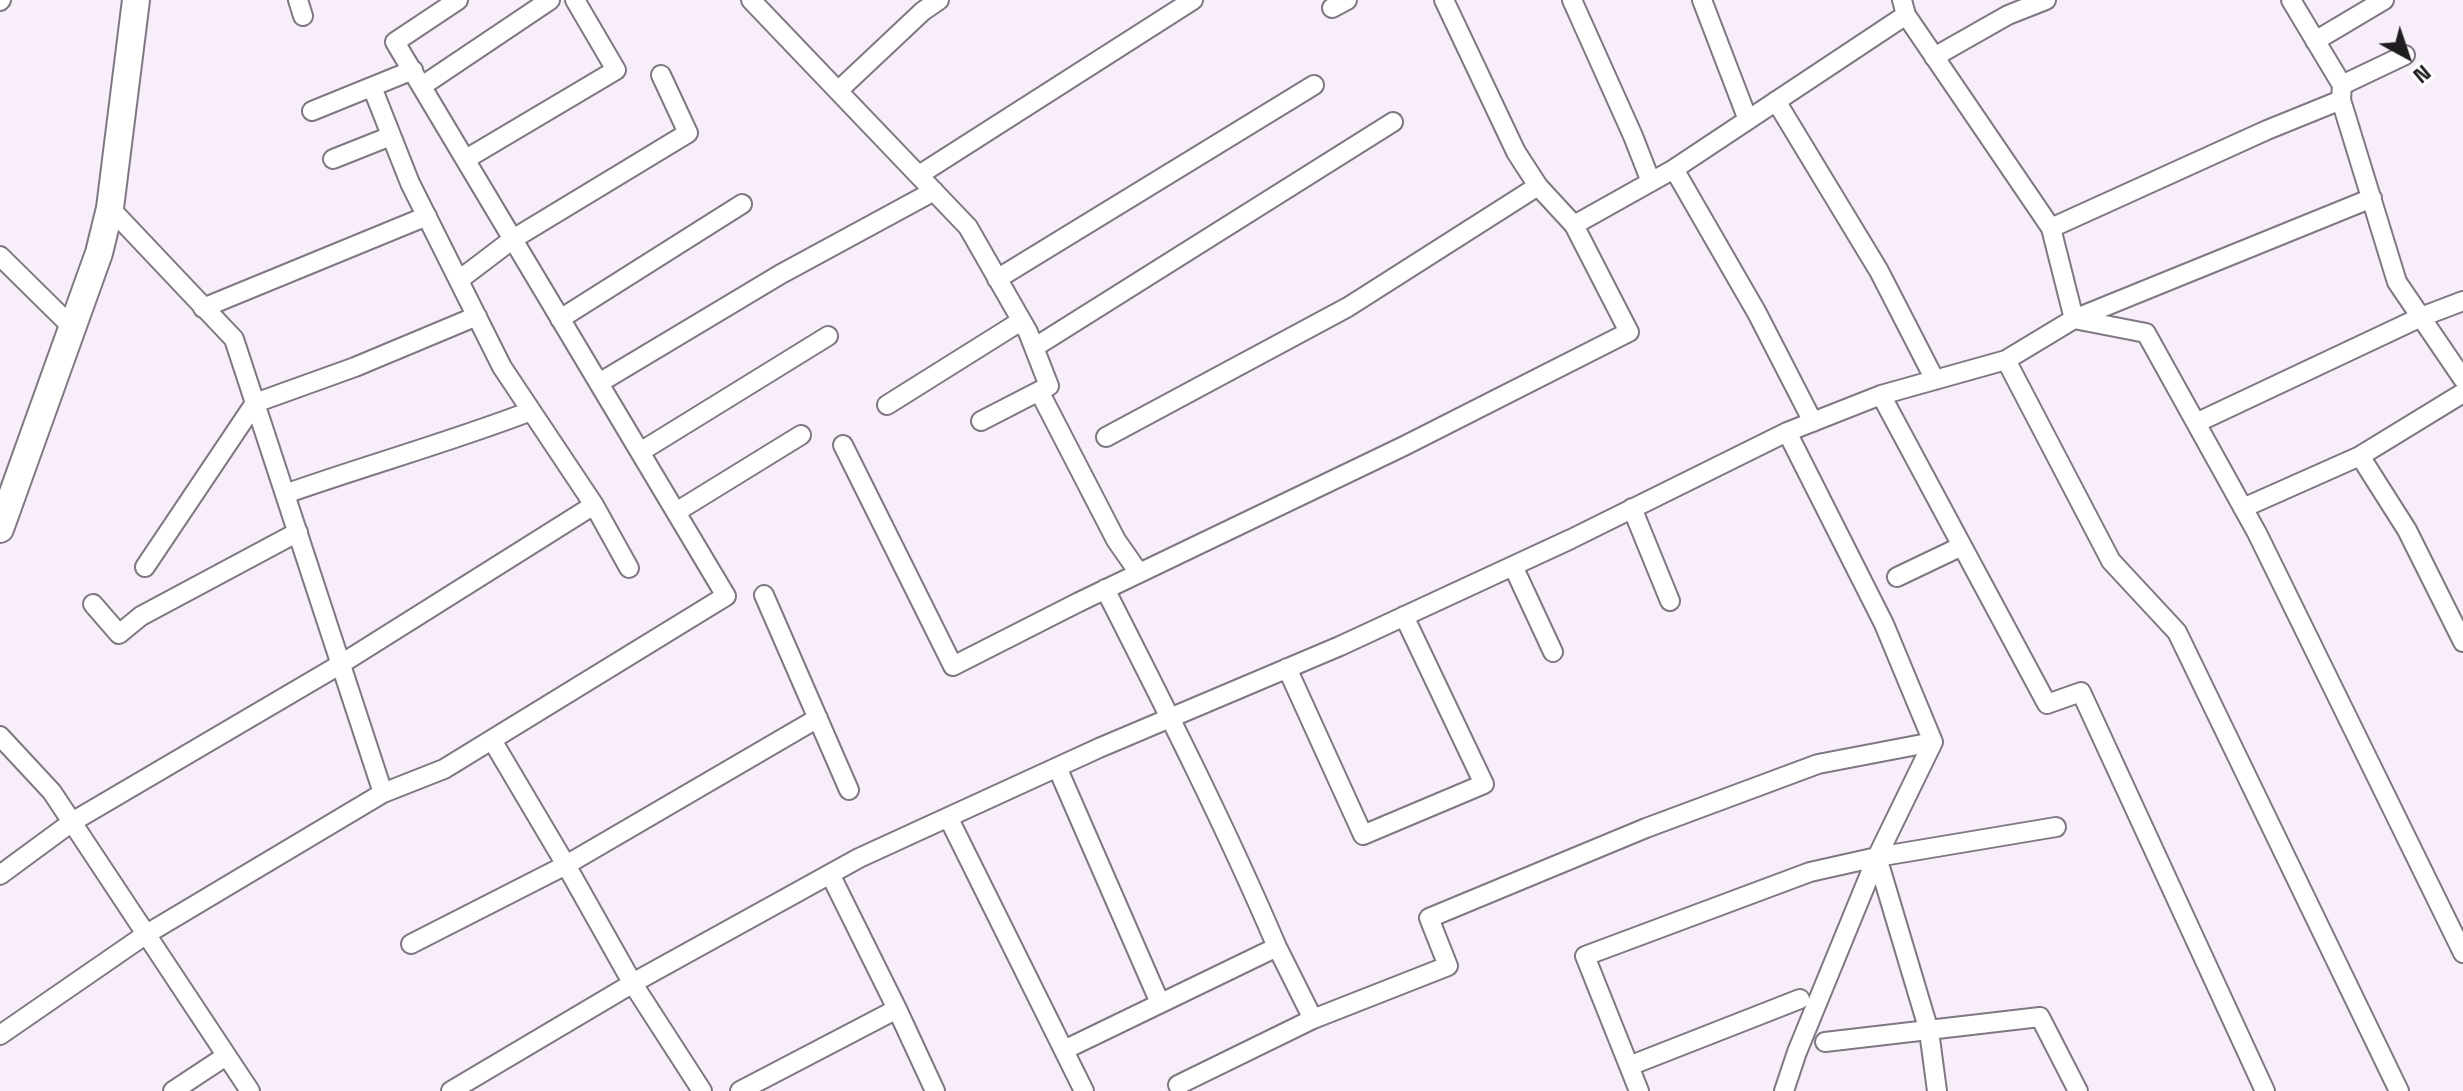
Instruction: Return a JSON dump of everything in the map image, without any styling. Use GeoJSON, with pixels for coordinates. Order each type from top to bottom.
{"type":"FeatureCollection","features":[{"type":"Feature","properties":{"kind":"main road"},"geometry":{"type":"LineString","coordinates":[[0,529],[99,253],[110,208],[136,0]]}},
{"type":"Feature","properties":{"kind":"street"},"geometry":{"type":"LineString","coordinates":[[0,1035],[145,935],[383,793],[444,769],[726,596],[395,42],[458,0]]}},
{"type":"Feature","properties":{"kind":"street"},"geometry":{"type":"LineString","coordinates":[[312,111],[372,87],[417,78],[550,0]]}},
{"type":"Feature","properties":{"kind":"street"},"geometry":{"type":"LineString","coordinates":[[466,159],[616,70],[575,0]]}},
{"type":"Feature","properties":{"kind":"street"},"geometry":{"type":"LineString","coordinates":[[751,0],[968,227],[1021,321],[1035,347],[1049,386],[981,421]]}},
{"type":"Feature","properties":{"kind":"street"},"geometry":{"type":"LineString","coordinates":[[839,90],[923,11],[939,0]]}},
{"type":"Feature","properties":{"kind":"street"},"geometry":{"type":"LineString","coordinates":[[919,175],[1193,0]]}},
{"type":"Feature","properties":{"kind":"street"},"geometry":{"type":"LineString","coordinates":[[843,445],[953,666],[1105,589],[1404,446],[1629,332],[1574,225],[1538,186],[1516,152],[1444,0]]}},
{"type":"Feature","properties":{"kind":"street"},"geometry":{"type":"LineString","coordinates":[[1572,0],[1651,182]]}},
{"type":"Feature","properties":{"kind":"street"},"geometry":{"type":"LineString","coordinates":[[1702,0],[1748,120]]}},
{"type":"Feature","properties":{"kind":"street"},"geometry":{"type":"LineString","coordinates":[[1934,57],[2008,15],[2046,0]]}},
{"type":"Feature","properties":{"kind":"street"},"geometry":{"type":"LineString","coordinates":[[2291,0],[2341,92],[2397,282],[2463,379]]}},
{"type":"Feature","properties":{"kind":"street"},"geometry":{"type":"LineString","coordinates":[[2315,41],[2384,0]]}},
{"type":"Feature","properties":{"kind":"street"},"geometry":{"type":"LineString","coordinates":[[1574,225],[1674,169],[1776,101],[1904,8],[2051,228],[2074,319]]}},
{"type":"Feature","properties":{"kind":"street"},"geometry":{"type":"LineString","coordinates":[[2051,228],[2267,130],[2405,55]]}},
{"type":"Feature","properties":{"kind":"street"},"geometry":{"type":"LineString","coordinates":[[459,280],[513,239],[688,133],[661,75]]}},
{"type":"Feature","properties":{"kind":"street"},"geometry":{"type":"LineString","coordinates":[[997,279],[1314,85]]}},
{"type":"Feature","properties":{"kind":"street"},"geometry":{"type":"LineString","coordinates":[[372,87],[410,183],[502,367],[594,505],[629,568]]}},
{"type":"Feature","properties":{"kind":"street"},"geometry":{"type":"LineString","coordinates":[[1776,101],[1879,271],[1935,380]]}},
{"type":"Feature","properties":{"kind":"street"},"geometry":{"type":"LineString","coordinates":[[1035,347],[1393,122]]}},
{"type":"Feature","properties":{"kind":"street"},"geometry":{"type":"LineString","coordinates":[[333,159],[391,136]]}},
{"type":"Feature","properties":{"kind":"street"},"geometry":{"type":"LineString","coordinates":[[1674,169],[1757,313],[1813,422]]}},
{"type":"Feature","properties":{"kind":"street"},"geometry":{"type":"LineString","coordinates":[[1106,437],[1348,307],[1538,186]]}},
{"type":"Feature","properties":{"kind":"street"},"geometry":{"type":"LineString","coordinates":[[599,383],[781,274],[934,191]]}},
{"type":"Feature","properties":{"kind":"street"},"geometry":{"type":"LineString","coordinates":[[451,1091],[633,984],[830,874],[948,817],[1513,566],[1787,432],[1881,395],[2006,360],[2074,319],[2372,198]]}},
{"type":"Feature","properties":{"kind":"street"},"geometry":{"type":"LineString","coordinates":[[560,319],[742,204]]}},
{"type":"Feature","properties":{"kind":"street"},"geometry":{"type":"LineString","coordinates":[[110,208],[234,339],[383,793]]}},
{"type":"Feature","properties":{"kind":"street"},"geometry":{"type":"LineString","coordinates":[[203,308],[427,216]]}},
{"type":"Feature","properties":{"kind":"street"},"geometry":{"type":"LineString","coordinates":[[0,256],[73,328]]}},
{"type":"Feature","properties":{"kind":"street"},"geometry":{"type":"LineString","coordinates":[[2196,423],[2421,317],[2463,301]]}},
{"type":"Feature","properties":{"kind":"street"},"geometry":{"type":"LineString","coordinates":[[145,567],[255,403],[355,367],[477,316]]}},
{"type":"Feature","properties":{"kind":"street"},"geometry":{"type":"LineString","coordinates":[[2074,319],[2146,333],[2243,508],[2463,953]]}},
{"type":"Feature","properties":{"kind":"street"},"geometry":{"type":"LineString","coordinates":[[887,405],[1021,321]]}},
{"type":"Feature","properties":{"kind":"street"},"geometry":{"type":"LineString","coordinates":[[640,452],[828,336]]}},
{"type":"Feature","properties":{"kind":"street"},"geometry":{"type":"LineString","coordinates":[[2006,360],[2111,561],[2177,632],[2399,1091]]}},
{"type":"Feature","properties":{"kind":"street"},"geometry":{"type":"LineString","coordinates":[[1039,391],[1116,540],[1139,573]]}},
{"type":"Feature","properties":{"kind":"street"},"geometry":{"type":"LineString","coordinates":[[2243,508],[2360,456],[2463,393]]}},
{"type":"Feature","properties":{"kind":"street"},"geometry":{"type":"LineString","coordinates":[[1881,395],[2047,704],[2081,692],[2265,1091]]}},
{"type":"Feature","properties":{"kind":"street"},"geometry":{"type":"LineString","coordinates":[[285,494],[367,464],[466,436],[531,411]]}},
{"type":"Feature","properties":{"kind":"street"},"geometry":{"type":"LineString","coordinates":[[1784,1091],[1877,857],[1933,742],[1884,624],[1787,432]]}},
{"type":"Feature","properties":{"kind":"street"},"geometry":{"type":"LineString","coordinates":[[676,512],[801,435]]}},
{"type":"Feature","properties":{"kind":"street"},"geometry":{"type":"LineString","coordinates":[[2360,456],[2407,530],[2463,642]]}},
{"type":"Feature","properties":{"kind":"street"},"geometry":{"type":"LineString","coordinates":[[0,875],[72,822],[341,664],[594,505]]}},
{"type":"Feature","properties":{"kind":"street"},"geometry":{"type":"LineString","coordinates":[[1632,508],[1670,601]]}},
{"type":"Feature","properties":{"kind":"street"},"geometry":{"type":"LineString","coordinates":[[93,604],[119,634],[141,616],[298,532]]}},
{"type":"Feature","properties":{"kind":"street"},"geometry":{"type":"LineString","coordinates":[[1897,577],[1962,546]]}},
{"type":"Feature","properties":{"kind":"street"},"geometry":{"type":"LineString","coordinates":[[1513,566],[1553,652]]}},
{"type":"Feature","properties":{"kind":"street"},"geometry":{"type":"LineString","coordinates":[[1105,589],[1313,1019]]}},
{"type":"Feature","properties":{"kind":"street"},"geometry":{"type":"LineString","coordinates":[[764,595],[849,790]]}},
{"type":"Feature","properties":{"kind":"street"},"geometry":{"type":"LineString","coordinates":[[1287,668],[1363,835],[1484,784],[1404,616]]}},
{"type":"Feature","properties":{"kind":"street"},"geometry":{"type":"LineString","coordinates":[[411,944],[566,865],[818,718]]}},
{"type":"Feature","properties":{"kind":"street"},"geometry":{"type":"LineString","coordinates":[[0,736],[52,792],[250,1091]]}},
{"type":"Feature","properties":{"kind":"street"},"geometry":{"type":"LineString","coordinates":[[492,740],[633,984],[702,1091]]}},
{"type":"Feature","properties":{"kind":"street"},"geometry":{"type":"LineString","coordinates":[[1178,1085],[1313,1019],[1448,966],[1429,918],[1646,828],[1818,764],[1933,742]]}},
{"type":"Feature","properties":{"kind":"street"},"geometry":{"type":"LineString","coordinates":[[1057,767],[1160,1003]]}},
{"type":"Feature","properties":{"kind":"street"},"geometry":{"type":"LineString","coordinates":[[948,817],[1084,1091]]}},
{"type":"Feature","properties":{"kind":"street"},"geometry":{"type":"LineString","coordinates":[[1639,1091],[1585,956],[1810,872],[1877,857],[2056,827]]}},
{"type":"Feature","properties":{"kind":"street"},"geometry":{"type":"LineString","coordinates":[[1877,857],[1929,1031],[1937,1091]]}},
{"type":"Feature","properties":{"kind":"street"},"geometry":{"type":"LineString","coordinates":[[830,874],[935,1091]]}},
{"type":"Feature","properties":{"kind":"street"},"geometry":{"type":"LineString","coordinates":[[1064,1050],[1277,947]]}},
{"type":"Feature","properties":{"kind":"street"},"geometry":{"type":"LineString","coordinates":[[1629,1066],[1800,999]]}},
{"type":"Feature","properties":{"kind":"street"},"geometry":{"type":"LineString","coordinates":[[740,1091],[897,1009]]}},
{"type":"Feature","properties":{"kind":"street"},"geometry":{"type":"LineString","coordinates":[[1825,1042],[2040,1017],[2078,1091]]}},
{"type":"Feature","properties":{"kind":"street"},"geometry":{"type":"LineString","coordinates":[[173,1091],[226,1056]]}}]}
